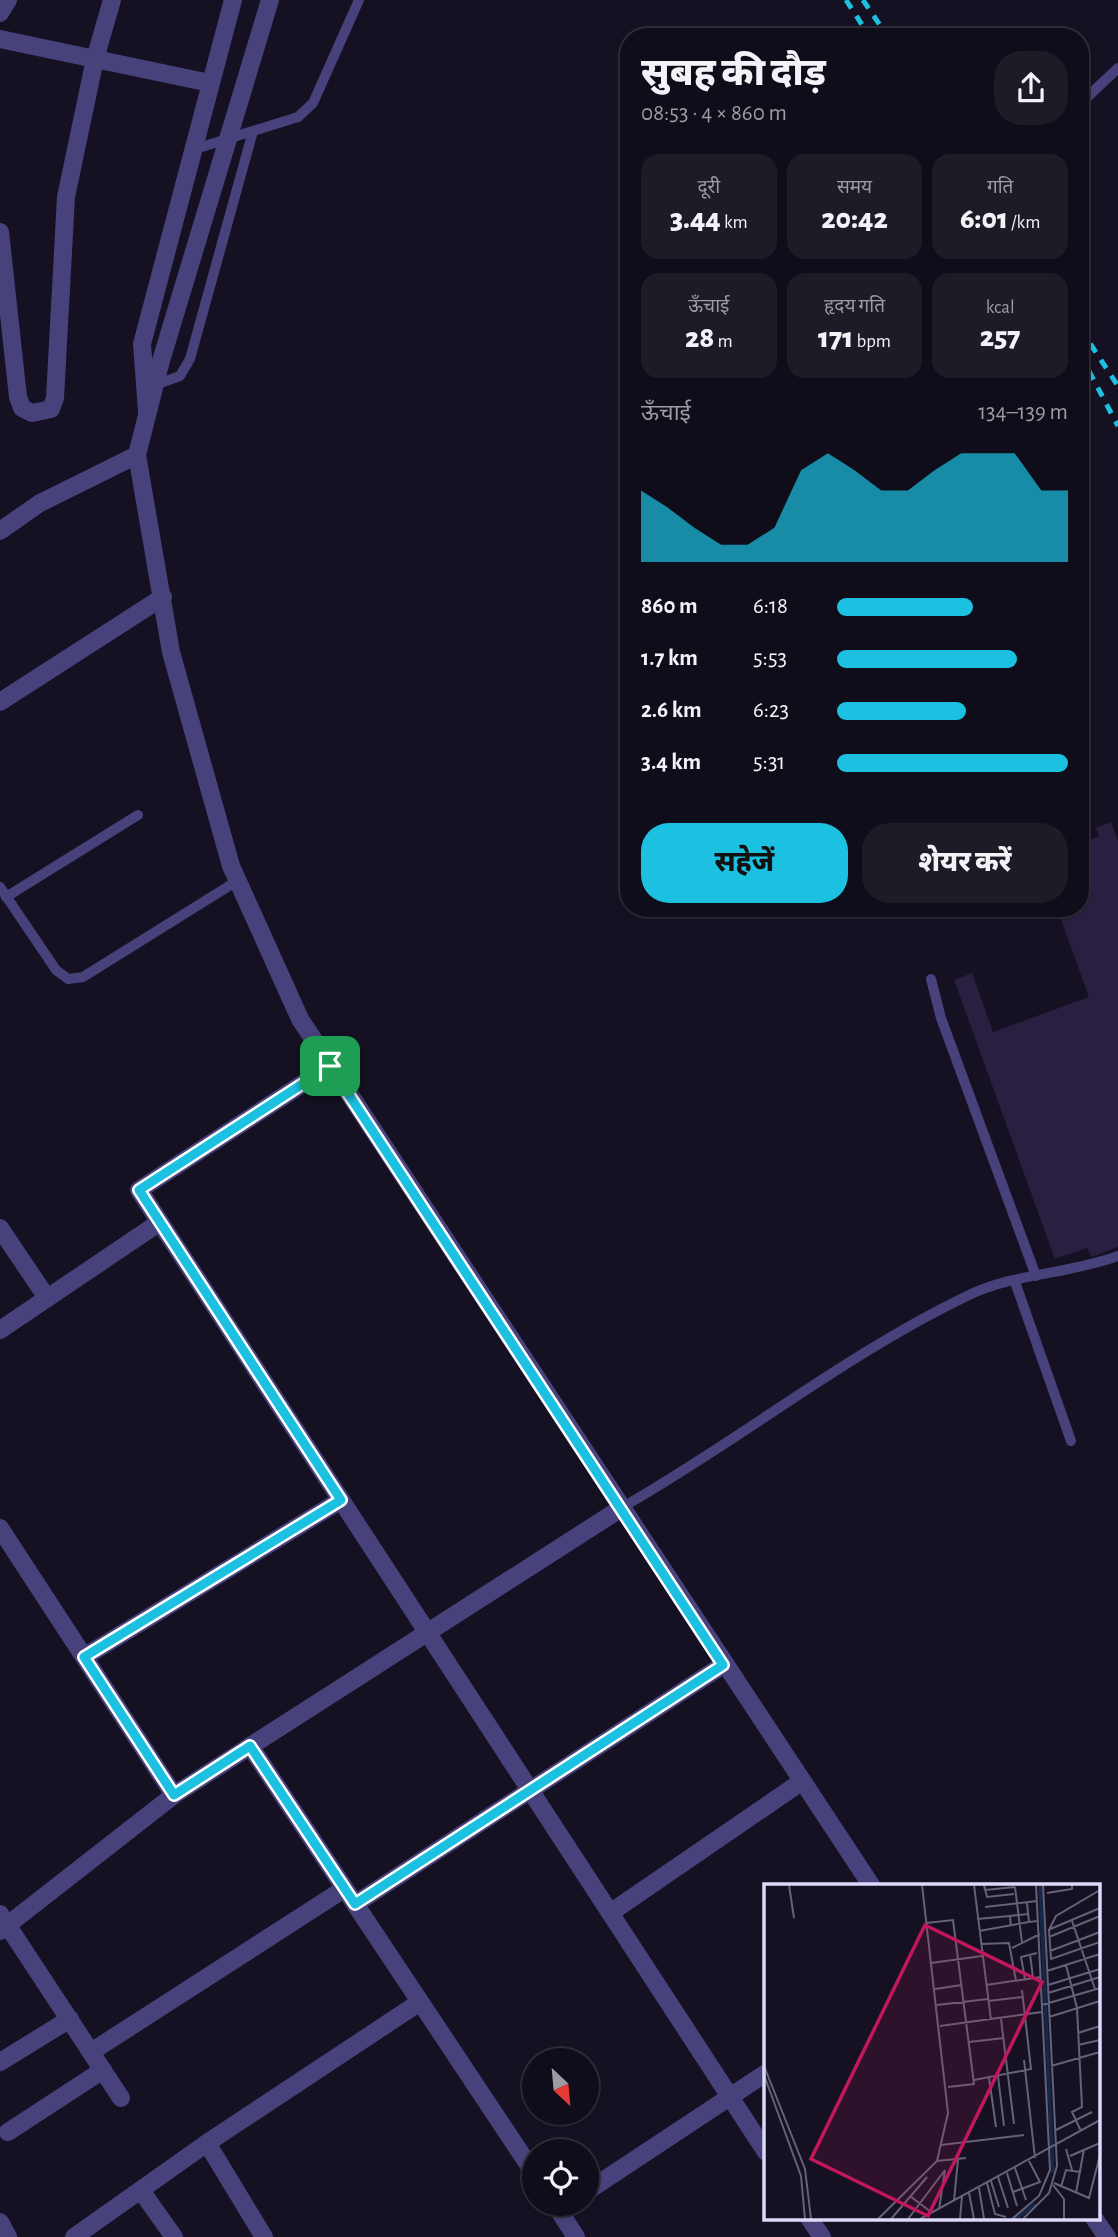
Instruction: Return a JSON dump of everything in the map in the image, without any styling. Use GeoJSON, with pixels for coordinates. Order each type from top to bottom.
{"type":"FeatureCollection","features":[{"type":"Feature","properties":{"kind":"street"},"geometry":{"type":"LineString","coordinates":[[0,13],[8,0]]}},
{"type":"Feature","properties":{"kind":"street"},"geometry":{"type":"LineString","coordinates":[[0,232],[18,397],[22,408],[41,413],[51,409],[55,398],[63,216],[95,59],[112,0]]}},
{"type":"Feature","properties":{"kind":"street"},"geometry":{"type":"LineString","coordinates":[[148,412],[142,344],[233,0]]}},
{"type":"Feature","properties":{"kind":"street"},"geometry":{"type":"LineString","coordinates":[[270,0],[160,364],[137,455],[172,652],[237,881],[300,1019],[723,1665],[870,1884]]}},
{"type":"Feature","properties":{"kind":"street"},"geometry":{"type":"LineString","coordinates":[[0,39],[210,83]]}},
{"type":"Feature","properties":{"kind":"street"},"geometry":{"type":"LineString","coordinates":[[0,531],[40,503],[137,455]]}},
{"type":"Feature","properties":{"kind":"street"},"geometry":{"type":"LineString","coordinates":[[0,702],[163,597]]}},
{"type":"Feature","properties":{"kind":"street"},"geometry":{"type":"LineString","coordinates":[[330,1066],[139,1190],[764,2149]]}},
{"type":"Feature","properties":{"kind":"street"},"geometry":{"type":"LineString","coordinates":[[0,1329],[160,1222]]}},
{"type":"Feature","properties":{"kind":"street"},"geometry":{"type":"LineString","coordinates":[[0,1228],[47,1298]]}},
{"type":"Feature","properties":{"kind":"street"},"geometry":{"type":"LineString","coordinates":[[84,1657],[341,1500]]}},
{"type":"Feature","properties":{"kind":"street"},"geometry":{"type":"LineString","coordinates":[[121,2098],[70,2019],[3,1924],[174,1795],[620,1508]]}},
{"type":"Feature","properties":{"kind":"street"},"geometry":{"type":"LineString","coordinates":[[0,1528],[174,1795]]}},
{"type":"Feature","properties":{"kind":"street"},"geometry":{"type":"LineString","coordinates":[[91,2052],[530,1790],[723,1665]]}},
{"type":"Feature","properties":{"kind":"street"},"geometry":{"type":"LineString","coordinates":[[250,1746],[522,2155]]}},
{"type":"Feature","properties":{"kind":"street"},"geometry":{"type":"LineString","coordinates":[[610,1913],[801,1782]]}},
{"type":"Feature","properties":{"kind":"street"},"geometry":{"type":"LineString","coordinates":[[79,2236],[207,2143],[420,2002]]}},
{"type":"Feature","properties":{"kind":"street"},"geometry":{"type":"LineString","coordinates":[[0,2062],[70,2019]]}},
{"type":"Feature","properties":{"kind":"street"},"geometry":{"type":"LineString","coordinates":[[8,2132],[103,2070]]}},
{"type":"Feature","properties":{"kind":"street"},"geometry":{"type":"LineString","coordinates":[[599,2183],[764,2074]]}},
{"type":"Feature","properties":{"kind":"street"},"geometry":{"type":"LineString","coordinates":[[207,2143],[264,2237]]}},
{"type":"Feature","properties":{"kind":"street"},"geometry":{"type":"LineString","coordinates":[[142,2192],[174,2237]]}},
{"type":"Feature","properties":{"kind":"street"},"geometry":{"type":"LineString","coordinates":[[565,2216],[576,2237]]}},
{"type":"Feature","properties":{"kind":"street"},"geometry":{"type":"LineString","coordinates":[[810,2220],[822,2237]]}},
{"type":"Feature","properties":{"kind":"street"},"geometry":{"type":"LineString","coordinates":[[1095,2220],[1107,2237]]}},
{"type":"Feature","properties":{"kind":"street"},"geometry":{"type":"LineString","coordinates":[[0,2222],[8,2237]]}},
{"type":"Feature","properties":{"kind":"lane"},"geometry":{"type":"LineString","coordinates":[[192,150],[298,117],[313,103],[359,0]]}},
{"type":"Feature","properties":{"kind":"lane"},"geometry":{"type":"LineString","coordinates":[[1089,95],[1118,68]]}},
{"type":"Feature","properties":{"kind":"lane"},"geometry":{"type":"LineString","coordinates":[[155,386],[180,376],[190,359],[253,131]]}},
{"type":"Feature","properties":{"kind":"lane"},"geometry":{"type":"LineString","coordinates":[[6,897],[138,815]]}},
{"type":"Feature","properties":{"kind":"lane"},"geometry":{"type":"LineString","coordinates":[[0,887],[55,970],[68,979],[83,977],[237,881]]}},
{"type":"Feature","properties":{"kind":"lane"},"geometry":{"type":"LineString","coordinates":[[932,979],[941,1018],[1036,1276]]}},
{"type":"Feature","properties":{"kind":"lane"},"geometry":{"type":"LineString","coordinates":[[620,1508],[906,1327],[973,1293],[1036,1276],[1088,1268],[1118,1256]]}},
{"type":"Feature","properties":{"kind":"lane"},"geometry":{"type":"LineString","coordinates":[[1015,1282],[1071,1441]]}},
{"type":"Feature","properties":{"kind":"building"},"geometry":{"type":"Polygon","coordinates":[[[1111,822],[1118,841],[1118,1247],[1091,1257],[1087,1248],[1055,1259],[954,980],[972,973],[993,1032],[1089,997],[1060,917],[1089,917],[1089,840],[1099,836],[1096,828],[1111,822]]]}},
{"type":"Feature","properties":{"kind":"railway"},"geometry":{"type":"LineString","coordinates":[[846,0],[864,28]]}},
{"type":"Feature","properties":{"kind":"railway"},"geometry":{"type":"LineString","coordinates":[[863,0],[882,28]]}},
{"type":"Feature","properties":{"kind":"railway"},"geometry":{"type":"LineString","coordinates":[[1089,342],[1118,386]]}},
{"type":"Feature","properties":{"kind":"railway"},"geometry":{"type":"LineString","coordinates":[[1089,371],[1118,426]]}},
{"type":"Feature","properties":{"kind":"route"},"geometry":{"type":"LineString","coordinates":[[330,1066],[723,1665],[355,1904],[250,1746],[174,1795],[84,1657],[341,1500],[139,1190],[330,1066]]}}]}
